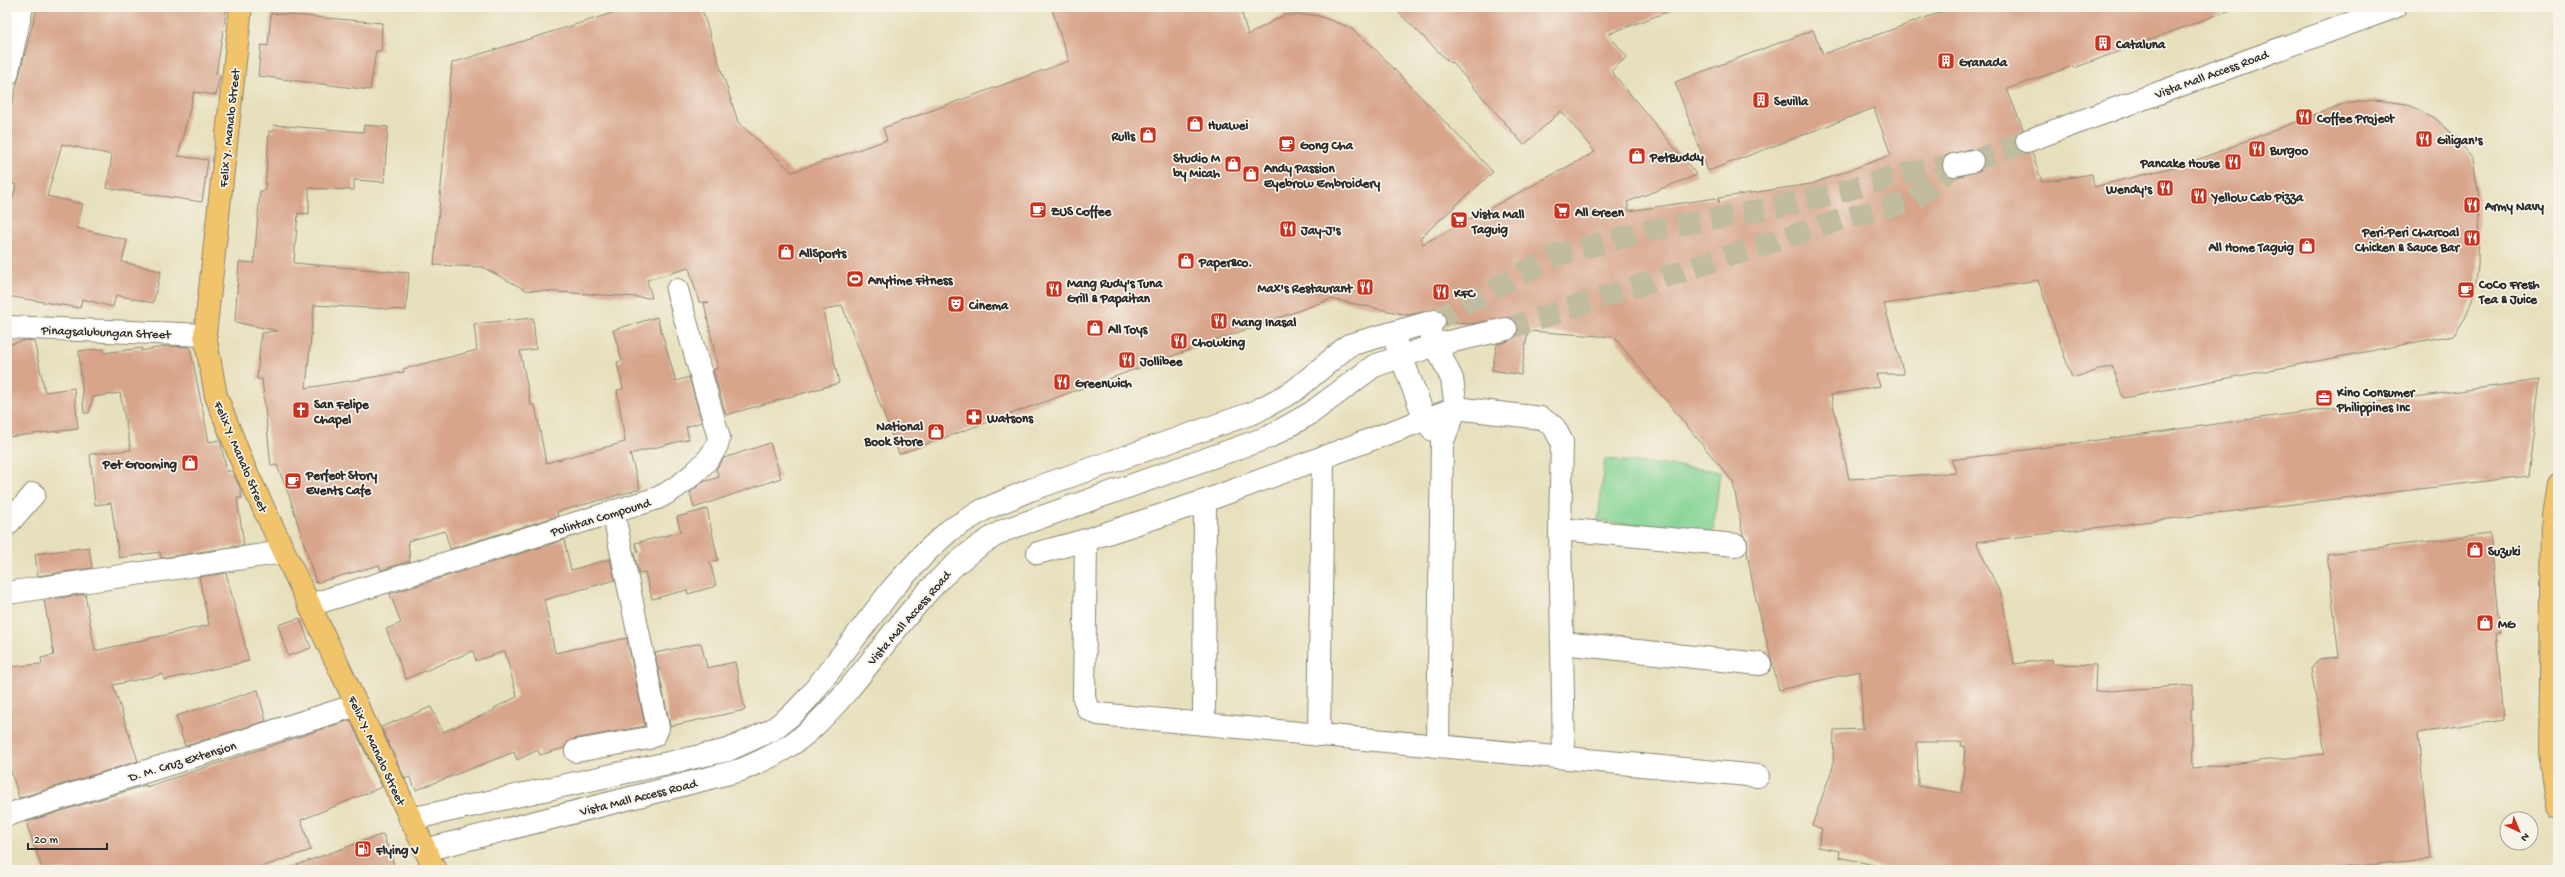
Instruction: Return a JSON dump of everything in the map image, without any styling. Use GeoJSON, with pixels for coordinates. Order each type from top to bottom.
{"type":"FeatureCollection","features":[{"type":"Feature","properties":{"kind":"main road","name":"Felix Y. Manalo Street"},"geometry":{"type":"LineString","coordinates":[[241,7],[205,335],[216,396],[244,467],[435,870]]}},
{"type":"Feature","properties":{"kind":"main road"},"geometry":{"type":"LineString","coordinates":[[2558,484],[2552,517],[2550,751],[2558,807]]}},
{"type":"Feature","properties":{"kind":"street"},"geometry":{"type":"LineString","coordinates":[[7,75],[22,7]]}},
{"type":"Feature","properties":{"kind":"street","name":"Vista Mall Access Road"},"geometry":{"type":"LineString","coordinates":[[2028,141],[2395,7]]}},
{"type":"Feature","properties":{"kind":"street","name":"Polintan Compound"},"geometry":{"type":"LineString","coordinates":[[310,606],[665,494],[712,456],[717,447],[719,438],[677,290]]}},
{"type":"Feature","properties":{"kind":"street","name":"Vista Mall Access Road"},"geometry":{"type":"LineString","coordinates":[[410,819],[728,750],[750,742],[772,730],[794,713],[810,696],[893,588],[928,550],[950,530],[983,510],[1030,490],[1255,412],[1294,391],[1349,345],[1392,332],[1430,323],[1435,345]]}},
{"type":"Feature","properties":{"kind":"street","name":"Pinagsalubungan Street"},"geometry":{"type":"LineString","coordinates":[[7,327],[205,335]]}},
{"type":"Feature","properties":{"kind":"street","name":"Vista Mall Access Road"},"geometry":{"type":"LineString","coordinates":[[425,850],[741,770],[765,759],[786,748],[811,729],[915,605],[948,572],[981,543],[1006,530],[1269,437],[1311,413],[1374,366],[1435,345],[1506,329]]}},
{"type":"Feature","properties":{"kind":"street"},"geometry":{"type":"LineString","coordinates":[[1392,332],[1425,419],[1442,443]]}},
{"type":"Feature","properties":{"kind":"street"},"geometry":{"type":"LineString","coordinates":[[1435,345],[1452,379],[1456,408],[1442,443],[1438,746]]}},
{"type":"Feature","properties":{"kind":"street"},"geometry":{"type":"LineString","coordinates":[[1038,553],[1086,540],[1205,501],[1456,408],[1541,418],[1554,427],[1562,442],[1560,529],[1564,757]]}},
{"type":"Feature","properties":{"kind":"street"},"geometry":{"type":"LineString","coordinates":[[1319,735],[1323,457]]}},
{"type":"Feature","properties":{"kind":"street"},"geometry":{"type":"LineString","coordinates":[[7,524],[34,494]]}},
{"type":"Feature","properties":{"kind":"street"},"geometry":{"type":"LineString","coordinates":[[1204,724],[1205,501]]}},
{"type":"Feature","properties":{"kind":"street"},"geometry":{"type":"LineString","coordinates":[[576,751],[649,738],[655,734],[658,728],[613,511]]}},
{"type":"Feature","properties":{"kind":"street"},"geometry":{"type":"LineString","coordinates":[[1560,529],[1736,545]]}},
{"type":"Feature","properties":{"kind":"street"},"geometry":{"type":"LineString","coordinates":[[1086,540],[1084,698],[1088,709],[1098,714],[1758,776]]}},
{"type":"Feature","properties":{"kind":"street"},"geometry":{"type":"LineString","coordinates":[[7,593],[284,552]]}},
{"type":"Feature","properties":{"kind":"street"},"geometry":{"type":"LineString","coordinates":[[1562,643],[1760,664]]}},
{"type":"Feature","properties":{"kind":"street","name":"D. M. Cruz Extension"},"geometry":{"type":"LineString","coordinates":[[7,815],[356,705]]}},
{"type":"Feature","properties":{"kind":"green space"},"geometry":{"type":"Polygon","coordinates":[[[1605,459],[1720,471],[1713,533],[1598,521],[1605,459]]]}},
{"type":"Feature","properties":{"kind":"building"},"geometry":{"type":"Polygon","coordinates":[[[37,7],[227,7],[216,74],[220,75],[216,95],[194,92],[178,156],[208,160],[202,202],[107,188],[112,155],[62,144],[47,196],[83,204],[77,228],[127,240],[122,262],[161,271],[153,303],[116,295],[113,307],[82,299],[80,308],[7,296],[7,223],[16,185],[7,183],[7,123],[37,7]]]}},
{"type":"Feature","properties":{"kind":"building"},"geometry":{"type":"Polygon","coordinates":[[[632,7],[701,7],[738,122],[792,172],[887,140],[883,128],[1069,61],[1051,7],[1240,7],[1248,35],[1284,15],[1316,15],[1349,27],[1371,45],[1493,172],[1420,238],[1423,244],[1595,152],[1561,111],[1524,145],[1452,62],[1450,63],[1393,7],[1674,7],[1675,9],[1608,34],[1627,57],[1611,71],[1697,175],[1627,202],[1629,211],[1716,198],[1720,203],[1718,198],[1811,184],[1891,155],[1874,108],[1708,171],[1675,82],[1813,30],[1823,54],[1956,7],[2233,7],[2233,9],[2074,68],[2073,66],[2007,89],[2023,129],[2015,138],[2015,146],[2024,153],[2032,153],[2042,182],[2092,174],[2094,187],[2186,164],[2343,104],[2375,100],[2407,104],[2435,118],[2458,139],[2473,160],[2479,197],[2478,266],[2474,294],[2465,318],[2454,335],[2123,398],[2112,366],[2072,378],[2038,280],[1884,304],[1904,374],[1876,374],[1880,386],[1831,395],[1849,479],[1957,473],[1951,460],[2540,380],[2528,476],[1976,542],[2002,597],[2014,664],[2052,659],[2053,664],[2096,665],[2095,692],[2193,685],[2193,709],[2191,709],[2193,768],[2325,754],[2311,669],[2319,659],[2339,657],[2327,554],[2489,534],[2500,633],[2496,634],[2504,720],[2418,733],[2430,859],[2317,870],[1896,870],[1839,857],[1840,851],[1818,847],[1822,829],[1812,825],[1833,767],[1834,730],[1863,729],[1860,671],[1779,690],[1754,591],[1747,552],[1747,540],[1743,535],[1733,482],[1614,337],[1528,331],[1521,375],[1492,370],[1497,344],[1509,341],[1518,333],[1518,326],[1510,317],[1470,324],[1446,322],[1443,312],[1437,309],[1408,315],[1331,299],[899,454],[842,305],[823,311],[839,383],[726,415],[713,370],[718,368],[704,303],[709,302],[699,302],[689,268],[647,280],[652,298],[526,290],[482,267],[434,265],[452,63],[632,7]],[[1970,149],[1945,156],[1942,167],[1945,174],[1957,177],[1981,170],[1984,159],[1981,153],[1970,149]],[[1917,742],[1918,786],[1962,793],[1965,746],[1961,746],[1962,742],[1917,742]]]}},
{"type":"Feature","properties":{"kind":"building"},"geometry":{"type":"Polygon","coordinates":[[[271,13],[382,23],[381,51],[376,51],[370,90],[258,76],[261,45],[268,46],[271,13]]]}},
{"type":"Feature","properties":{"kind":"building"},"geometry":{"type":"Polygon","coordinates":[[[274,125],[363,132],[364,125],[388,127],[384,182],[354,180],[354,190],[309,188],[309,214],[298,213],[294,263],[409,273],[406,310],[314,305],[306,388],[404,372],[403,369],[477,350],[474,324],[533,318],[536,349],[520,351],[531,405],[535,405],[546,463],[625,442],[617,390],[623,389],[617,362],[622,361],[613,330],[657,317],[676,381],[689,377],[702,422],[686,427],[689,439],[630,454],[640,489],[557,512],[558,516],[450,549],[445,531],[408,541],[410,561],[381,570],[379,565],[316,583],[290,498],[277,465],[271,466],[262,379],[257,379],[261,333],[278,331],[235,322],[239,262],[254,263],[260,191],[265,191],[269,131],[273,132],[274,125]]]}},
{"type":"Feature","properties":{"kind":"building"},"geometry":{"type":"Polygon","coordinates":[[[26,340],[34,341],[45,392],[74,388],[78,429],[7,437],[7,345],[26,340]]]}},
{"type":"Feature","properties":{"kind":"building"},"geometry":{"type":"Polygon","coordinates":[[[167,346],[190,347],[209,442],[220,440],[227,471],[232,471],[240,488],[242,498],[237,498],[244,545],[161,558],[160,552],[119,558],[111,503],[95,505],[90,454],[131,450],[120,393],[93,397],[89,413],[84,413],[79,351],[104,349],[103,353],[142,348],[141,351],[167,346]]]}},
{"type":"Feature","properties":{"kind":"building"},"geometry":{"type":"Polygon","coordinates":[[[770,443],[781,478],[694,508],[690,492],[703,482],[719,477],[716,469],[724,458],[770,443]]]}},
{"type":"Feature","properties":{"kind":"building"},"geometry":{"type":"Polygon","coordinates":[[[707,509],[718,560],[710,562],[716,586],[688,594],[687,590],[652,599],[645,572],[639,574],[634,553],[638,552],[635,543],[681,532],[677,517],[707,509]]]}},
{"type":"Feature","properties":{"kind":"building"},"geometry":{"type":"Polygon","coordinates":[[[564,540],[571,570],[610,559],[615,580],[544,600],[555,653],[627,638],[645,726],[574,739],[568,742],[564,748],[540,755],[538,750],[517,760],[514,752],[416,790],[410,777],[405,779],[381,727],[431,707],[443,732],[495,710],[494,708],[517,697],[505,651],[476,661],[473,651],[406,679],[386,629],[401,623],[390,594],[564,540]]]}},
{"type":"Feature","properties":{"kind":"building"},"geometry":{"type":"Polygon","coordinates":[[[89,547],[92,568],[38,576],[35,554],[89,547]]]}},
{"type":"Feature","properties":{"kind":"building"},"geometry":{"type":"Polygon","coordinates":[[[226,573],[249,661],[164,680],[163,674],[113,685],[138,761],[19,798],[7,758],[7,667],[42,664],[41,658],[54,655],[44,600],[85,594],[95,651],[209,625],[199,577],[226,573]]]}},
{"type":"Feature","properties":{"kind":"building"},"geometry":{"type":"Polygon","coordinates":[[[300,618],[311,648],[288,656],[278,625],[300,618]]]}},
{"type":"Feature","properties":{"kind":"building"},"geometry":{"type":"Polygon","coordinates":[[[701,643],[707,668],[735,662],[745,710],[670,726],[655,653],[701,643]]]}},
{"type":"Feature","properties":{"kind":"building"},"geometry":{"type":"Polygon","coordinates":[[[258,690],[266,721],[185,746],[176,716],[258,690]]]}},
{"type":"Feature","properties":{"kind":"building"},"geometry":{"type":"Polygon","coordinates":[[[350,720],[382,787],[301,820],[311,850],[252,870],[43,870],[26,822],[146,785],[146,787],[350,720]]]}},
{"type":"Feature","properties":{"kind":"building"},"geometry":{"type":"Polygon","coordinates":[[[383,834],[396,870],[292,870],[291,867],[383,834]]]}},
{"type":"Feature","properties":{"kind":"tunnel"},"geometry":{"type":"LineString","coordinates":[[1972,161],[2027,141]]}},
{"type":"Feature","properties":{"kind":"tunnel"},"geometry":{"type":"LineString","coordinates":[[1434,321],[1557,255],[1652,230],[1751,212],[1833,194],[1904,174],[1954,165]]}},
{"type":"Feature","properties":{"kind":"tunnel"},"geometry":{"type":"LineString","coordinates":[[1506,329],[1843,219],[1912,201],[1954,166]]}},
{"type":"Feature","properties":{"kind":"place","name":"Cataluna"},"geometry":{"type":"Point","coordinates":[2103,43]}},
{"type":"Feature","properties":{"kind":"place","name":"Granada"},"geometry":{"type":"Point","coordinates":[1946,61]}},
{"type":"Feature","properties":{"kind":"place","name":"Sevilla"},"geometry":{"type":"Point","coordinates":[1761,100]}},
{"type":"Feature","properties":{"kind":"place","name":"Coffee Project"},"geometry":{"type":"Point","coordinates":[2304,117]}},
{"type":"Feature","properties":{"kind":"place","name":"Huawei"},"geometry":{"type":"Point","coordinates":[1195,124]}},
{"type":"Feature","properties":{"kind":"place","name":"Rulls"},"geometry":{"type":"Point","coordinates":[1148,135]}},
{"type":"Feature","properties":{"kind":"place","name":"Giligan's"},"geometry":{"type":"Point","coordinates":[2424,139]}},
{"type":"Feature","properties":{"kind":"place","name":"Gong Cha"},"geometry":{"type":"Point","coordinates":[1287,144]}},
{"type":"Feature","properties":{"kind":"place","name":"Burgoo"},"geometry":{"type":"Point","coordinates":[2257,149]}},
{"type":"Feature","properties":{"kind":"place","name":"PetBuddy"},"geometry":{"type":"Point","coordinates":[1637,156]}},
{"type":"Feature","properties":{"kind":"place","name":"Pancake House"},"geometry":{"type":"Point","coordinates":[2233,162]}},
{"type":"Feature","properties":{"kind":"place","name":"Studio M by Micah"},"geometry":{"type":"Point","coordinates":[1233,164]}},
{"type":"Feature","properties":{"kind":"place","name":"Andy Passion Eyebrow Embroidery"},"geometry":{"type":"Point","coordinates":[1251,174]}},
{"type":"Feature","properties":{"kind":"place","name":"Wendy's"},"geometry":{"type":"Point","coordinates":[2165,188]}},
{"type":"Feature","properties":{"kind":"place","name":"Yellow Cab Pizza"},"geometry":{"type":"Point","coordinates":[2199,196]}},
{"type":"Feature","properties":{"kind":"place","name":"Army Navy"},"geometry":{"type":"Point","coordinates":[2472,205]}},
{"type":"Feature","properties":{"kind":"place","name":"ZUS Coffee"},"geometry":{"type":"Point","coordinates":[1038,210]}},
{"type":"Feature","properties":{"kind":"place","name":"All Green"},"geometry":{"type":"Point","coordinates":[1562,211]}},
{"type":"Feature","properties":{"kind":"place","name":"Vista Mall Taguig"},"geometry":{"type":"Point","coordinates":[1459,220]}},
{"type":"Feature","properties":{"kind":"place","name":"Jay-J's"},"geometry":{"type":"Point","coordinates":[1288,229]}},
{"type":"Feature","properties":{"kind":"place","name":"Peri-Peri Charcoal Chicken & Sauce Bar"},"geometry":{"type":"Point","coordinates":[2472,238]}},
{"type":"Feature","properties":{"kind":"place","name":"All Home Taguig"},"geometry":{"type":"Point","coordinates":[2307,246]}},
{"type":"Feature","properties":{"kind":"place","name":"AllSports"},"geometry":{"type":"Point","coordinates":[786,252]}},
{"type":"Feature","properties":{"kind":"place","name":"Paper&co."},"geometry":{"type":"Point","coordinates":[1186,261]}},
{"type":"Feature","properties":{"kind":"place","name":"Anytime Fitness"},"geometry":{"type":"Point","coordinates":[855,279]}},
{"type":"Feature","properties":{"kind":"place","name":"Max's Restaurant"},"geometry":{"type":"Point","coordinates":[1365,287]}},
{"type":"Feature","properties":{"kind":"place","name":"Mang Rudy's Tuna Grill & Papaitan"},"geometry":{"type":"Point","coordinates":[1054,289]}},
{"type":"Feature","properties":{"kind":"place","name":"CoCo Fresh Tea & Juice"},"geometry":{"type":"Point","coordinates":[2466,290]}},
{"type":"Feature","properties":{"kind":"place","name":"KFC"},"geometry":{"type":"Point","coordinates":[1441,292]}},
{"type":"Feature","properties":{"kind":"place","name":"Cinema"},"geometry":{"type":"Point","coordinates":[956,304]}},
{"type":"Feature","properties":{"kind":"place","name":"Mang Inasal"},"geometry":{"type":"Point","coordinates":[1219,321]}},
{"type":"Feature","properties":{"kind":"place","name":"All Toys"},"geometry":{"type":"Point","coordinates":[1095,328]}},
{"type":"Feature","properties":{"kind":"place","name":"Chowking"},"geometry":{"type":"Point","coordinates":[1179,341]}},
{"type":"Feature","properties":{"kind":"place","name":"Jollibee"},"geometry":{"type":"Point","coordinates":[1127,360]}},
{"type":"Feature","properties":{"kind":"place","name":"Greenwich"},"geometry":{"type":"Point","coordinates":[1062,382]}},
{"type":"Feature","properties":{"kind":"place","name":"Kino Consumer Philippines Inc"},"geometry":{"type":"Point","coordinates":[2324,398]}},
{"type":"Feature","properties":{"kind":"place","name":"San Felipe Chapel"},"geometry":{"type":"Point","coordinates":[301,410]}},
{"type":"Feature","properties":{"kind":"place","name":"Watsons"},"geometry":{"type":"Point","coordinates":[974,417]}},
{"type":"Feature","properties":{"kind":"place","name":"National Book Store"},"geometry":{"type":"Point","coordinates":[936,432]}},
{"type":"Feature","properties":{"kind":"place","name":"Pet Grooming"},"geometry":{"type":"Point","coordinates":[190,463]}},
{"type":"Feature","properties":{"kind":"place","name":"Perfect Story Events Cafe"},"geometry":{"type":"Point","coordinates":[293,481]}},
{"type":"Feature","properties":{"kind":"place","name":"Suzuki"},"geometry":{"type":"Point","coordinates":[2475,550]}},
{"type":"Feature","properties":{"kind":"place","name":"MG"},"geometry":{"type":"Point","coordinates":[2485,623]}},
{"type":"Feature","properties":{"kind":"place","name":"Flying V"},"geometry":{"type":"Point","coordinates":[363,849]}}]}
